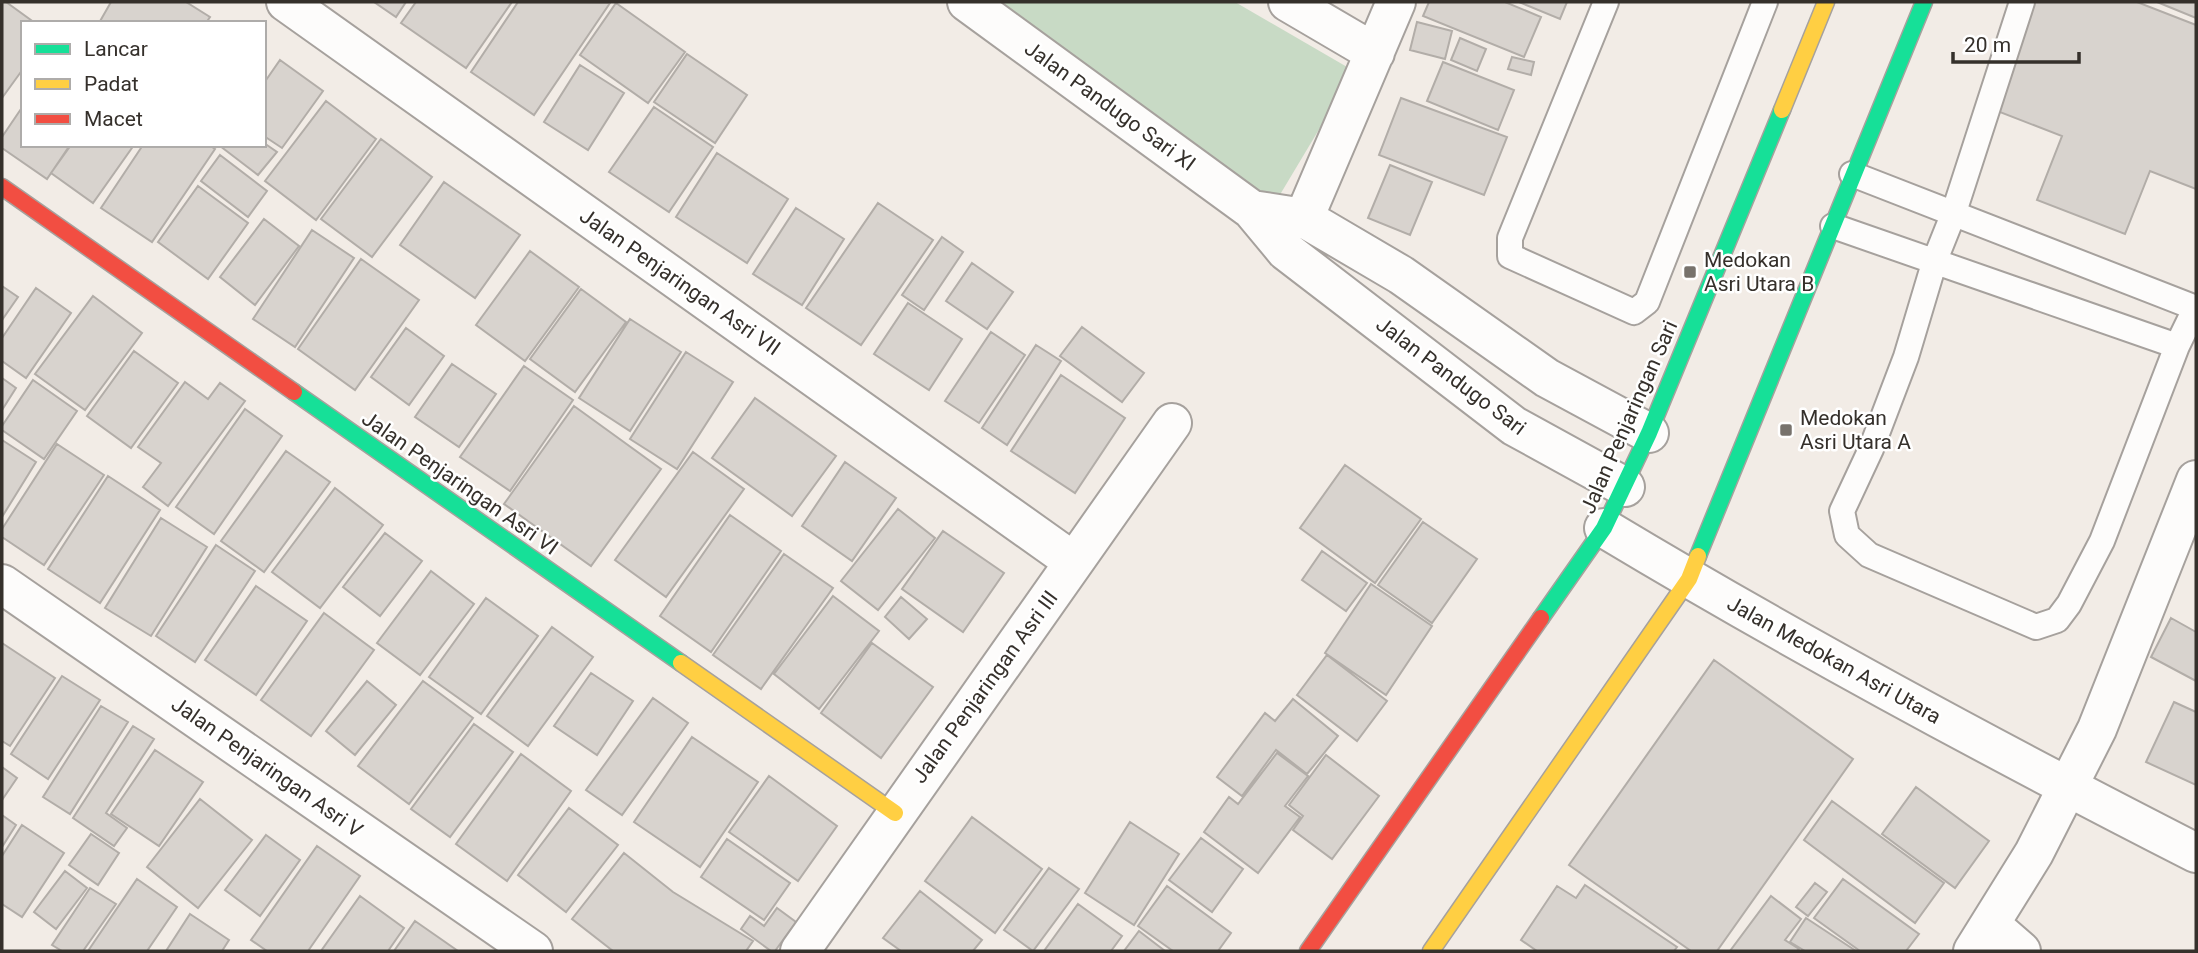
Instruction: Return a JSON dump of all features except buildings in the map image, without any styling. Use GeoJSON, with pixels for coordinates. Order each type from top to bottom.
{"type":"FeatureCollection","features":[{"type":"Feature","properties":{"kind":"street","name":"Jalan Penjaringan Asri VII"},"geometry":{"type":"LineString","coordinates":[[286,2],[1074,562]]}},
{"type":"Feature","properties":{"kind":"street","name":"Jalan Pandugo Sari XI"},"geometry":{"type":"LineString","coordinates":[[967,2],[1252,210],[1286,251]]}},
{"type":"Feature","properties":{"kind":"street"},"geometry":{"type":"LineString","coordinates":[[1288,2],[1375,53]]}},
{"type":"Feature","properties":{"kind":"street"},"geometry":{"type":"LineString","coordinates":[[1396,2],[1304,218],[1401,275],[1548,378],[1648,433]]}},
{"type":"Feature","properties":{"kind":"street","name":"Jalan Penjaringan Sari"},"geometry":{"type":"LineString","coordinates":[[1308,951],[1604,528],[1648,433],[1826,2]]}},
{"type":"Feature","properties":{"kind":"street"},"geometry":{"type":"LineString","coordinates":[[1431,951],[1689,579],[1924,2]]}},
{"type":"Feature","properties":{"kind":"street","name":"Jalan Penjaringan Asri VI"},"geometry":{"type":"LineString","coordinates":[[2,187],[895,813]]}},
{"type":"Feature","properties":{"kind":"street","name":"Jalan Pandugo Sari XI"},"geometry":{"type":"LineString","coordinates":[[1252,210],[1304,218]]}},
{"type":"Feature","properties":{"kind":"street","name":"Jalan Pandugo Sari"},"geometry":{"type":"LineString","coordinates":[[1286,251],[1514,426],[1625,487]]}},
{"type":"Feature","properties":{"kind":"street","name":"Jalan Penjaringan Asri III"},"geometry":{"type":"LineString","coordinates":[[800,951],[1172,424]]}},
{"type":"Feature","properties":{"kind":"street"},"geometry":{"type":"LineString","coordinates":[[2021,951],[1981,937],[2034,853],[2097,729],[2193,496]]}},
{"type":"Feature","properties":{"kind":"street","name":"Jalan Medokan Asri Utara"},"geometry":{"type":"LineString","coordinates":[[1604,528],[1689,579],[2067,787],[2196,853]]}},
{"type":"Feature","properties":{"kind":"street","name":"Jalan Penjaringan Asri V"},"geometry":{"type":"LineString","coordinates":[[2,583],[533,951]]}},
{"type":"Feature","properties":{"kind":"lane"},"geometry":{"type":"LineString","coordinates":[[1606,2],[1510,238],[1510,256],[1634,312],[1647,302],[1765,2]]}},
{"type":"Feature","properties":{"kind":"lane"},"geometry":{"type":"LineString","coordinates":[[1852,174],[1954,215],[2196,307],[2177,346],[2102,541],[2069,604],[2057,620],[2036,626],[1869,555],[1847,535],[1842,511],[1871,449],[1906,357],[1935,260],[1954,215],[2022,2]]}},
{"type":"Feature","properties":{"kind":"lane"},"geometry":{"type":"LineString","coordinates":[[1833,226],[2177,346]]}},
{"type":"Feature","properties":{"kind":"green space"},"geometry":{"type":"Polygon","coordinates":[[[992,2],[1235,2],[1354,71],[1275,203],[992,2]]]}},
{"type":"Feature","properties":{"kind":"traffic: fast"},"geometry":{"type":"LineString","coordinates":[[1698,556],[1924,2]]}},
{"type":"Feature","properties":{"kind":"traffic: fast"},"geometry":{"type":"LineString","coordinates":[[1541,618],[1604,528],[1649,433],[1782,110]]}},
{"type":"Feature","properties":{"kind":"traffic: fast"},"geometry":{"type":"LineString","coordinates":[[294,392],[681,663]]}},
{"type":"Feature","properties":{"kind":"traffic: slow"},"geometry":{"type":"LineString","coordinates":[[1782,110],[1826,2]]}},
{"type":"Feature","properties":{"kind":"traffic: slow"},"geometry":{"type":"LineString","coordinates":[[1431,951],[1689,579],[1698,556]]}},
{"type":"Feature","properties":{"kind":"traffic: slow"},"geometry":{"type":"LineString","coordinates":[[681,663],[895,813]]}},
{"type":"Feature","properties":{"kind":"traffic: jam"},"geometry":{"type":"LineString","coordinates":[[2,187],[294,392]]}},
{"type":"Feature","properties":{"kind":"traffic: jam"},"geometry":{"type":"LineString","coordinates":[[1308,951],[1541,618]]}},
{"type":"Feature","properties":{"kind":"place","name":"Medokan Asri Utara B"},"geometry":{"type":"Point","coordinates":[1690,272]}},
{"type":"Feature","properties":{"kind":"place","name":"Medokan Asri Utara A"},"geometry":{"type":"Point","coordinates":[1786,430]}}]}
